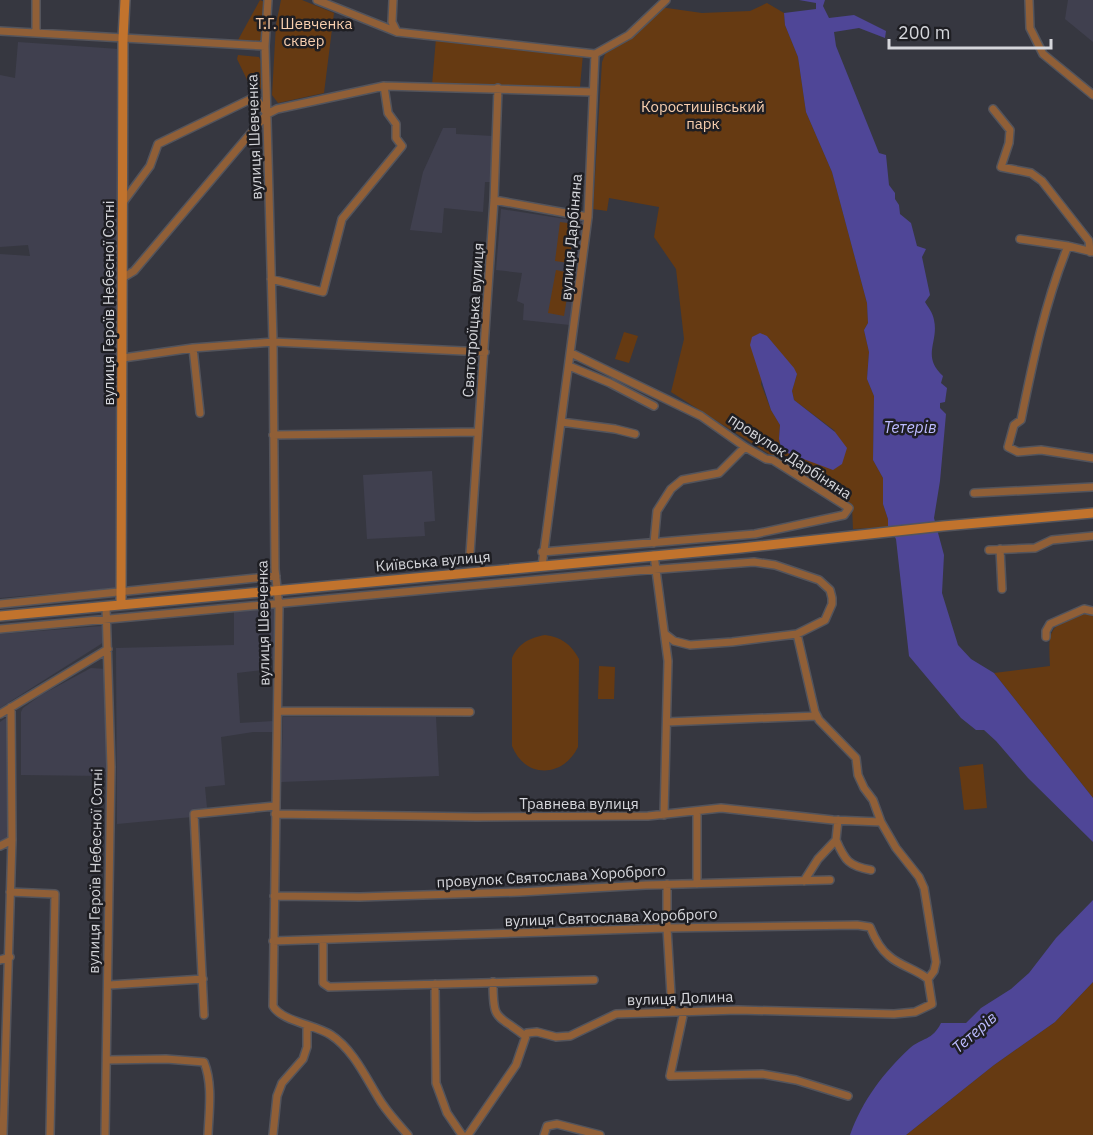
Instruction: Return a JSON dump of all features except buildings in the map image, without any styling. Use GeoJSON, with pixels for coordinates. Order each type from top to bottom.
{"type":"FeatureCollection","features":[{"type":"Feature","properties":{"kind":"main road","name":"вулиця Героїв Небесної Сотні"},"geometry":{"type":"LineString","coordinates":[[121,605],[125,0]]}},
{"type":"Feature","properties":{"kind":"main road","name":"Київська вулиця"},"geometry":{"type":"LineString","coordinates":[[0,616],[1093,513]]}},
{"type":"Feature","properties":{"kind":"street"},"geometry":{"type":"LineString","coordinates":[[36,0],[36,33]]}},
{"type":"Feature","properties":{"kind":"street","name":"вулиця Шевченка"},"geometry":{"type":"LineString","coordinates":[[268,0],[265,46],[273,342],[276,576],[279,604],[273,1006],[275,1011],[331,1035],[342,1045],[354,1059],[389,1114],[408,1135]]}},
{"type":"Feature","properties":{"kind":"street"},"geometry":{"type":"LineString","coordinates":[[316,0],[397,32],[595,54],[629,35],[666,0]]}},
{"type":"Feature","properties":{"kind":"street"},"geometry":{"type":"LineString","coordinates":[[393,0],[392,22],[397,32]]}},
{"type":"Feature","properties":{"kind":"street"},"geometry":{"type":"LineString","coordinates":[[1029,0],[1030,28],[1043,54],[1093,96]]}},
{"type":"Feature","properties":{"kind":"street"},"geometry":{"type":"LineString","coordinates":[[0,31],[265,46]]}},
{"type":"Feature","properties":{"kind":"street","name":"вулиця Дарбіняна"},"geometry":{"type":"LineString","coordinates":[[542,566],[542,552],[588,217],[595,54]]}},
{"type":"Feature","properties":{"kind":"street"},"geometry":{"type":"LineString","coordinates":[[271,279],[323,292],[342,219],[402,146],[396,138],[396,124],[388,113],[384,86]]}},
{"type":"Feature","properties":{"kind":"street"},"geometry":{"type":"LineString","coordinates":[[124,277],[134,272],[267,114],[288,106],[384,86],[593,92]]}},
{"type":"Feature","properties":{"kind":"street","name":"Святотроїцька вулиця"},"geometry":{"type":"LineString","coordinates":[[470,554],[485,352],[498,88]]}},
{"type":"Feature","properties":{"kind":"street"},"geometry":{"type":"LineString","coordinates":[[124,201],[150,166],[158,144],[255,97],[267,114]]}},
{"type":"Feature","properties":{"kind":"street"},"geometry":{"type":"LineString","coordinates":[[993,109],[1010,130],[1009,143],[1001,166],[1030,173],[1042,181],[1089,241],[1092,252],[1020,239]]}},
{"type":"Feature","properties":{"kind":"street"},"geometry":{"type":"LineString","coordinates":[[494,201],[588,217]]}},
{"type":"Feature","properties":{"kind":"street"},"geometry":{"type":"LineString","coordinates":[[1068,246],[1056,274],[1036,345],[1021,420],[1014,425],[1008,447],[1018,452],[1041,450],[1093,458]]}},
{"type":"Feature","properties":{"kind":"street"},"geometry":{"type":"LineString","coordinates":[[123,358],[193,348],[273,342],[485,352]]}},
{"type":"Feature","properties":{"kind":"street"},"geometry":{"type":"LineString","coordinates":[[193,348],[200,413]]}},
{"type":"Feature","properties":{"kind":"street","name":"провулок Дарбіняна"},"geometry":{"type":"LineString","coordinates":[[571,353],[701,416],[744,447],[766,459],[773,459],[849,508],[844,515],[755,534],[654,543]]}},
{"type":"Feature","properties":{"kind":"street"},"geometry":{"type":"LineString","coordinates":[[569,366],[610,383],[654,406]]}},
{"type":"Feature","properties":{"kind":"street"},"geometry":{"type":"LineString","coordinates":[[561,422],[615,429],[634,434]]}},
{"type":"Feature","properties":{"kind":"street"},"geometry":{"type":"LineString","coordinates":[[273,435],[478,432]]}},
{"type":"Feature","properties":{"kind":"street"},"geometry":{"type":"LineString","coordinates":[[542,552],[654,543],[657,511],[671,489],[682,480],[719,473],[744,447]]}},
{"type":"Feature","properties":{"kind":"street"},"geometry":{"type":"LineString","coordinates":[[974,493],[1093,487]]}},
{"type":"Feature","properties":{"kind":"street"},"geometry":{"type":"LineString","coordinates":[[988,550],[1035,548],[1052,540],[1093,536]]}},
{"type":"Feature","properties":{"kind":"street"},"geometry":{"type":"LineString","coordinates":[[999,549],[1002,589]]}},
{"type":"Feature","properties":{"kind":"street"},"geometry":{"type":"LineString","coordinates":[[654,555],[668,661],[664,815]]}},
{"type":"Feature","properties":{"kind":"street","name":"Київська вулиця"},"geometry":{"type":"LineString","coordinates":[[0,629],[754,562],[795,571],[819,580],[830,590],[832,604],[825,620],[797,634]]}},
{"type":"Feature","properties":{"kind":"street"},"geometry":{"type":"LineString","coordinates":[[0,604],[276,576]]}},
{"type":"Feature","properties":{"kind":"street","name":"вулиця Героїв Небесної Сотні"},"geometry":{"type":"LineString","coordinates":[[105,1135],[111,768],[106,607]]}},
{"type":"Feature","properties":{"kind":"street"},"geometry":{"type":"LineString","coordinates":[[1046,637],[1050,624],[1084,609],[1093,611]]}},
{"type":"Feature","properties":{"kind":"street"},"geometry":{"type":"LineString","coordinates":[[665,634],[674,641],[690,645],[797,634],[817,716],[856,758],[858,775],[873,800],[881,822],[896,848],[919,877],[924,888],[936,962],[934,971],[928,979]]}},
{"type":"Feature","properties":{"kind":"street"},"geometry":{"type":"LineString","coordinates":[[0,714],[108,649]]}},
{"type":"Feature","properties":{"kind":"street"},"geometry":{"type":"LineString","coordinates":[[3,1135],[3,1034],[10,957],[11,706]]}},
{"type":"Feature","properties":{"kind":"street"},"geometry":{"type":"LineString","coordinates":[[278,711],[470,712]]}},
{"type":"Feature","properties":{"kind":"street"},"geometry":{"type":"LineString","coordinates":[[666,722],[817,716]]}},
{"type":"Feature","properties":{"kind":"street","name":"Травнева вулиця"},"geometry":{"type":"LineString","coordinates":[[203,979],[194,814],[275,810],[477,817],[664,815],[721,808],[881,822]]}},
{"type":"Feature","properties":{"kind":"street"},"geometry":{"type":"LineString","coordinates":[[697,812],[697,884]]}},
{"type":"Feature","properties":{"kind":"street"},"geometry":{"type":"LineString","coordinates":[[838,820],[836,840],[842,855],[855,867],[871,870]]}},
{"type":"Feature","properties":{"kind":"street"},"geometry":{"type":"LineString","coordinates":[[0,846],[12,840]]}},
{"type":"Feature","properties":{"kind":"street"},"geometry":{"type":"LineString","coordinates":[[804,881],[818,859],[836,840]]}},
{"type":"Feature","properties":{"kind":"street","name":"провулок Святослава Хороброго"},"geometry":{"type":"LineString","coordinates":[[274,896],[383,897],[667,884],[830,880]]}},
{"type":"Feature","properties":{"kind":"street"},"geometry":{"type":"LineString","coordinates":[[667,884],[672,1011]]}},
{"type":"Feature","properties":{"kind":"street"},"geometry":{"type":"LineString","coordinates":[[10,892],[55,894],[50,1135]]}},
{"type":"Feature","properties":{"kind":"street","name":"вулиця Святослава Хороброго"},"geometry":{"type":"LineString","coordinates":[[273,941],[667,928],[857,925],[870,927],[875,939],[889,956],[920,972],[928,979]]}},
{"type":"Feature","properties":{"kind":"street"},"geometry":{"type":"LineString","coordinates":[[323,940],[323,983],[328,987],[594,980]]}},
{"type":"Feature","properties":{"kind":"street"},"geometry":{"type":"LineString","coordinates":[[0,960],[10,957]]}},
{"type":"Feature","properties":{"kind":"street"},"geometry":{"type":"LineString","coordinates":[[108,985],[203,979],[204,1015]]}},
{"type":"Feature","properties":{"kind":"street","name":"вулиця Долина"},"geometry":{"type":"LineString","coordinates":[[525,1036],[527,1033],[537,1032],[556,1037],[570,1036],[616,1014],[738,1010],[894,1014],[915,1012],[932,1004],[928,979]]}},
{"type":"Feature","properties":{"kind":"street"},"geometry":{"type":"LineString","coordinates":[[468,1135],[516,1065],[525,1036],[499,1018],[494,1010],[493,982]]}},
{"type":"Feature","properties":{"kind":"street"},"geometry":{"type":"LineString","coordinates":[[435,984],[436,1083],[447,1113],[462,1135]]}},
{"type":"Feature","properties":{"kind":"street"},"geometry":{"type":"LineString","coordinates":[[684,1011],[670,1076],[762,1074],[796,1080],[848,1096]]}},
{"type":"Feature","properties":{"kind":"street"},"geometry":{"type":"LineString","coordinates":[[273,1135],[277,1095],[282,1083],[303,1059],[307,1047],[307,1025]]}},
{"type":"Feature","properties":{"kind":"street"},"geometry":{"type":"LineString","coordinates":[[107,1060],[166,1059],[204,1062],[207,1071],[209,1100],[208,1135]]}},
{"type":"Feature","properties":{"kind":"street"},"geometry":{"type":"LineString","coordinates":[[544,1135],[547,1126],[557,1124],[600,1135]]}},
{"type":"Feature","properties":{"kind":"shaded area"},"geometry":{"type":"Polygon","coordinates":[[[1068,0],[1093,0],[1093,42],[1065,19],[1068,0]]]}},
{"type":"Feature","properties":{"kind":"shaded area"},"geometry":{"type":"Polygon","coordinates":[[[18,42],[119,49],[120,51],[115,588],[0,598],[0,254],[30,256],[28,245],[0,247],[0,75],[15,78],[18,42]]]}},
{"type":"Feature","properties":{"kind":"shaded area"},"geometry":{"type":"Polygon","coordinates":[[[443,128],[456,128],[456,134],[493,136],[492,178],[490,182],[485,182],[483,212],[444,208],[442,233],[410,230],[423,172],[443,128]]]}},
{"type":"Feature","properties":{"kind":"shaded area"},"geometry":{"type":"Polygon","coordinates":[[[501,209],[584,222],[570,325],[523,320],[524,304],[517,301],[522,273],[496,270],[501,209]]]}},
{"type":"Feature","properties":{"kind":"shaded area"},"geometry":{"type":"Polygon","coordinates":[[[432,471],[435,521],[424,522],[425,536],[367,539],[363,475],[432,471]]]}},
{"type":"Feature","properties":{"kind":"shaded area"},"geometry":{"type":"Polygon","coordinates":[[[276,607],[276,659],[269,661],[270,669],[237,673],[240,723],[273,721],[273,732],[253,732],[221,737],[225,785],[205,787],[207,808],[193,809],[192,817],[117,824],[116,648],[234,645],[234,609],[276,607]]]}},
{"type":"Feature","properties":{"kind":"shaded area"},"geometry":{"type":"Polygon","coordinates":[[[102,626],[103,642],[101,644],[0,708],[0,634],[102,626]]]}},
{"type":"Feature","properties":{"kind":"shaded area"},"geometry":{"type":"Polygon","coordinates":[[[91,668],[106,669],[108,771],[105,772],[105,776],[21,775],[21,712],[23,708],[41,695],[91,668]]]}},
{"type":"Feature","properties":{"kind":"shaded area"},"geometry":{"type":"Polygon","coordinates":[[[10,715],[8,837],[0,842],[0,722],[10,715]]]}},
{"type":"Feature","properties":{"kind":"shaded area"},"geometry":{"type":"Polygon","coordinates":[[[283,717],[436,717],[439,776],[281,782],[283,717]]]}},
{"type":"Feature","properties":{"kind":"green space"},"geometry":{"type":"Polygon","coordinates":[[[260,0],[267,3],[261,39],[258,42],[238,40],[260,0]]]}},
{"type":"Feature","properties":{"kind":"green space","name":"Т.Г. Шевченка сквер"},"geometry":{"type":"Polygon","coordinates":[[[281,0],[302,0],[334,13],[324,93],[278,103],[272,95],[276,24],[281,0]]]}},
{"type":"Feature","properties":{"kind":"green space","name":"Коростишівський парк"},"geometry":{"type":"Polygon","coordinates":[[[767,3],[784,13],[785,25],[798,57],[806,112],[832,172],[867,303],[868,323],[864,330],[869,352],[867,379],[874,396],[873,460],[883,478],[883,504],[888,527],[853,529],[852,507],[671,392],[684,339],[676,269],[654,237],[659,207],[609,198],[607,211],[593,209],[602,62],[608,47],[660,7],[702,13],[750,11],[767,3]],[[767,336],[761,384],[771,410],[780,425],[779,439],[782,451],[804,458],[835,431],[794,400],[792,391],[797,374],[767,336]]]}},
{"type":"Feature","properties":{"kind":"green space"},"geometry":{"type":"Polygon","coordinates":[[[436,38],[583,54],[580,87],[432,85],[436,38]]]}},
{"type":"Feature","properties":{"kind":"green space"},"geometry":{"type":"Polygon","coordinates":[[[238,55],[259,57],[261,89],[252,90],[237,59],[238,55]]]}},
{"type":"Feature","properties":{"kind":"green space"},"geometry":{"type":"Polygon","coordinates":[[[560,222],[575,224],[569,263],[555,261],[560,222]]]}},
{"type":"Feature","properties":{"kind":"green space"},"geometry":{"type":"Polygon","coordinates":[[[556,270],[571,273],[564,316],[548,313],[556,270]]]}},
{"type":"Feature","properties":{"kind":"green space"},"geometry":{"type":"Polygon","coordinates":[[[624,332],[638,336],[629,363],[615,359],[624,332]]]}},
{"type":"Feature","properties":{"kind":"green space"},"geometry":{"type":"Polygon","coordinates":[[[1085,612],[1093,613],[1093,798],[994,673],[1050,666],[1050,643],[1053,630],[1064,621],[1085,612]]]}},
{"type":"Feature","properties":{"kind":"green space"},"geometry":{"type":"Polygon","coordinates":[[[545,635],[565,642],[579,659],[578,747],[563,765],[544,770],[535,769],[526,764],[518,757],[512,746],[512,658],[525,642],[545,635]]]}},
{"type":"Feature","properties":{"kind":"green space"},"geometry":{"type":"Polygon","coordinates":[[[599,666],[615,667],[614,699],[598,699],[599,666]]]}},
{"type":"Feature","properties":{"kind":"green space"},"geometry":{"type":"Polygon","coordinates":[[[983,764],[987,808],[964,810],[959,767],[983,764]]]}},
{"type":"Feature","properties":{"kind":"green space"},"geometry":{"type":"Polygon","coordinates":[[[1093,982],[1093,1135],[906,1135],[994,1065],[1055,1022],[1093,982]]]}},
{"type":"Feature","properties":{"kind":"water","name":"Тетерів"},"geometry":{"type":"Polygon","coordinates":[[[799,0],[825,0],[823,6],[829,18],[854,15],[886,31],[885,38],[859,28],[834,32],[836,46],[879,153],[886,155],[889,185],[895,193],[900,214],[911,223],[917,246],[926,249],[922,257],[930,295],[925,302],[933,315],[935,328],[933,362],[943,376],[941,383],[947,388],[945,402],[940,403],[940,408],[946,414],[934,518],[944,555],[942,593],[958,645],[971,659],[994,673],[1093,798],[1093,842],[1028,778],[996,741],[984,730],[976,730],[961,718],[909,656],[896,539],[888,527],[883,504],[883,478],[873,460],[874,396],[867,379],[869,352],[864,330],[868,323],[867,303],[832,172],[806,112],[798,57],[785,25],[784,13],[816,9],[816,3],[799,0]]]}},
{"type":"Feature","properties":{"kind":"water"},"geometry":{"type":"Polygon","coordinates":[[[760,333],[767,336],[794,368],[797,374],[792,391],[794,400],[835,432],[847,448],[842,464],[833,470],[782,451],[779,439],[780,425],[771,410],[750,345],[752,337],[760,333]]]}},
{"type":"Feature","properties":{"kind":"water","name":"Тетерів"},"geometry":{"type":"Polygon","coordinates":[[[1093,900],[1093,982],[1055,1022],[994,1065],[906,1135],[850,1135],[867,1099],[900,1057],[934,1033],[941,1023],[966,1023],[981,1008],[1011,989],[1029,973],[1056,938],[1093,900]]]}}]}
